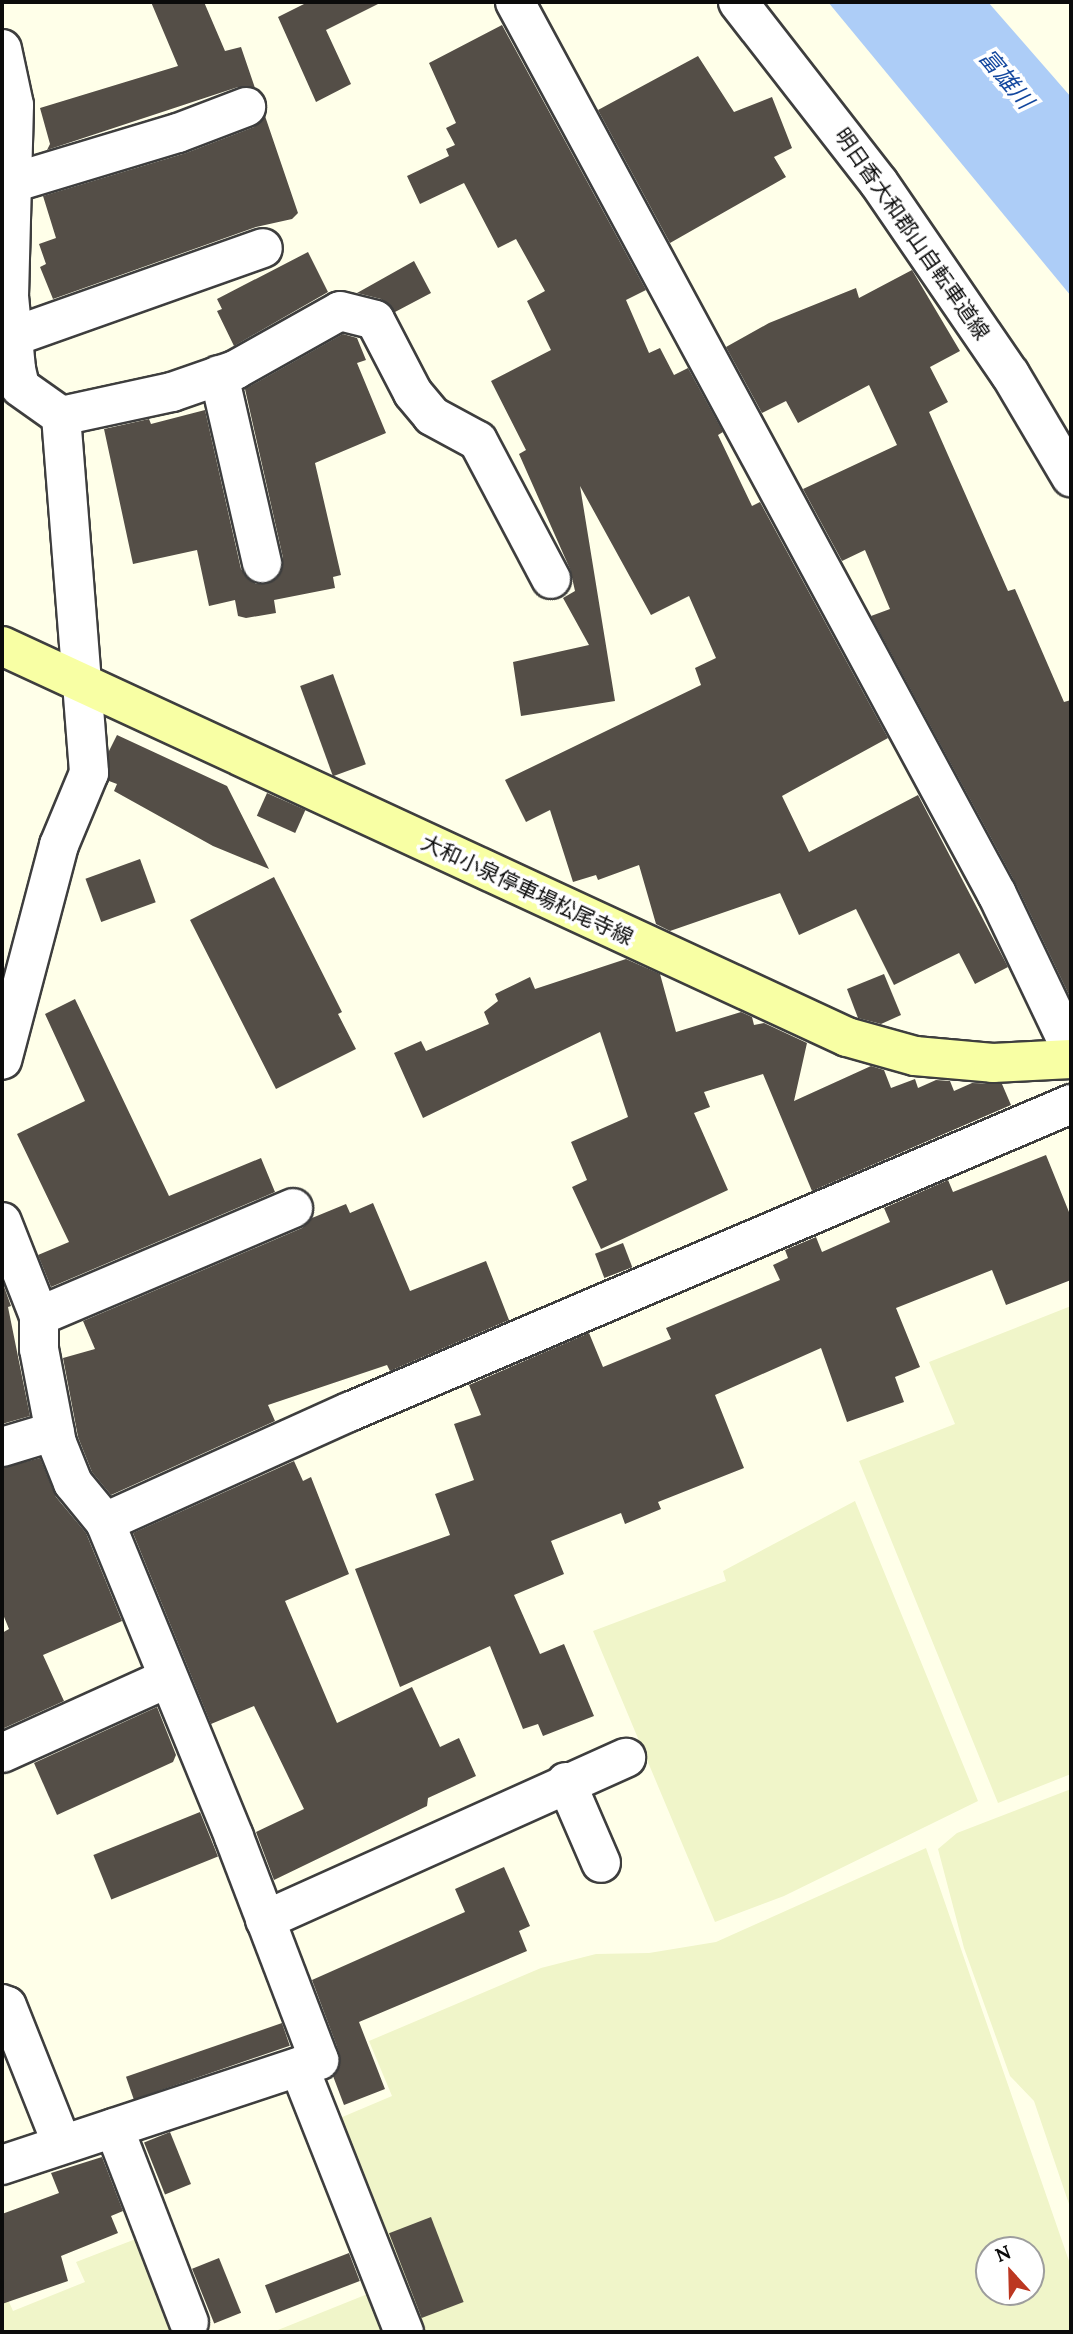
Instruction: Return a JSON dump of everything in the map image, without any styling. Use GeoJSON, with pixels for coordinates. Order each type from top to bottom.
{"type":"FeatureCollection","features":[{"type":"Feature","properties":{"kind":"main road","name":"大和小泉停車場松尾寺線"},"geometry":{"type":"LineString","coordinates":[[2,646],[85,688],[847,1037],[915,1056],[993,1063],[1071,1059]]}},
{"type":"Feature","properties":{"kind":"street"},"geometry":{"type":"LineString","coordinates":[[515,2],[997,894],[1071,1049]]}},
{"type":"Feature","properties":{"kind":"street","name":"明日香大和郡山自転車道線"},"geometry":{"type":"LineString","coordinates":[[737,2],[887,193],[1010,374],[1071,477]]}},
{"type":"Feature","properties":{"kind":"street"},"geometry":{"type":"LineString","coordinates":[[2,49],[14,105],[8,202],[12,337],[20,387],[61,416],[172,392],[219,375],[340,311],[375,320],[413,393],[432,416],[478,441],[551,579]]}},
{"type":"Feature","properties":{"kind":"street"},"geometry":{"type":"LineString","coordinates":[[8,202],[246,107]]}},
{"type":"Feature","properties":{"kind":"street"},"geometry":{"type":"LineString","coordinates":[[12,337],[263,248]]}},
{"type":"Feature","properties":{"kind":"street"},"geometry":{"type":"LineString","coordinates":[[219,375],[262,563]]}},
{"type":"Feature","properties":{"kind":"street"},"geometry":{"type":"LineString","coordinates":[[2,1060],[58,845],[89,773],[85,688],[61,416]]}},
{"type":"Feature","properties":{"kind":"street"},"geometry":{"type":"LineString","coordinates":[[105,1522],[349,1412],[1071,1104]]}},
{"type":"Feature","properties":{"kind":"street"},"geometry":{"type":"LineString","coordinates":[[39,1316],[293,1208]]}},
{"type":"Feature","properties":{"kind":"street"},"geometry":{"type":"LineString","coordinates":[[2,1222],[39,1316],[38,1349],[55,1431],[73,1483],[105,1522],[319,2060],[2,2165]]}},
{"type":"Feature","properties":{"kind":"street"},"geometry":{"type":"LineString","coordinates":[[2,1447],[55,1431]]}},
{"type":"Feature","properties":{"kind":"street"},"geometry":{"type":"LineString","coordinates":[[2,1753],[166,1679]]}},
{"type":"Feature","properties":{"kind":"street"},"geometry":{"type":"LineString","coordinates":[[265,1920],[566,1782],[626,1758]]}},
{"type":"Feature","properties":{"kind":"street"},"geometry":{"type":"LineString","coordinates":[[566,1782],[601,1863]]}},
{"type":"Feature","properties":{"kind":"street"},"geometry":{"type":"LineString","coordinates":[[2,2004],[7,2006],[62,2144]]}},
{"type":"Feature","properties":{"kind":"street"},"geometry":{"type":"LineString","coordinates":[[299,2067],[404,2332]]}},
{"type":"Feature","properties":{"kind":"street"},"geometry":{"type":"LineString","coordinates":[[114,2128],[189,2322]]}},
{"type":"Feature","properties":{"kind":"green space"},"geometry":{"type":"Polygon","coordinates":[[[1071,1306],[1071,1774],[998,1803],[859,1461],[955,1424],[929,1362],[1071,1306]]]}},
{"type":"Feature","properties":{"kind":"green space"},"geometry":{"type":"Polygon","coordinates":[[[855,1501],[978,1801],[784,1896],[715,1922],[593,1631],[726,1581],[723,1571],[855,1501]]]}},
{"type":"Feature","properties":{"kind":"green space"},"geometry":{"type":"Polygon","coordinates":[[[1071,1789],[1071,2210],[1034,2101],[1010,2076],[964,1948],[938,1849],[957,1833],[1071,1789]]]}},
{"type":"Feature","properties":{"kind":"green space"},"geometry":{"type":"Polygon","coordinates":[[[926,1848],[1069,2261],[1071,2332],[423,2332],[340,2118],[392,2096],[369,2041],[541,1968],[596,1954],[649,1953],[716,1942],[926,1848]]]}},
{"type":"Feature","properties":{"kind":"green space"},"geometry":{"type":"Polygon","coordinates":[[[141,2237],[179,2332],[2,2332],[2,2286],[13,2311],[85,2282],[76,2262],[141,2237]]]}},
{"type":"Feature","properties":{"kind":"green space"},"geometry":{"type":"Polygon","coordinates":[[[375,2291],[391,2332],[273,2332],[375,2291]]]}},
{"type":"Feature","properties":{"kind":"water","name":"富雄川"},"geometry":{"type":"Polygon","coordinates":[[[828,2],[988,2],[1071,97],[1071,296],[828,2]]]}},
{"type":"Feature","properties":{"kind":"building"},"geometry":{"type":"Polygon","coordinates":[[[151,2],[204,2],[225,51],[241,47],[255,88],[238,87],[47,150],[50,144],[40,108],[178,66],[151,2]]]}},
{"type":"Feature","properties":{"kind":"building"},"geometry":{"type":"Polygon","coordinates":[[[308,2],[382,2],[326,30],[351,84],[316,102],[278,17],[308,2]]]}},
{"type":"Feature","properties":{"kind":"building"},"geometry":{"type":"Polygon","coordinates":[[[502,25],[646,290],[626,300],[649,353],[660,348],[674,375],[688,368],[723,432],[718,435],[752,506],[760,502],[888,738],[782,796],[809,852],[918,795],[1008,967],[975,984],[959,953],[894,985],[856,909],[799,935],[780,893],[670,931],[656,924],[639,865],[598,880],[596,875],[573,882],[550,810],[526,822],[505,780],[701,685],[695,668],[716,658],[689,596],[651,615],[580,486],[615,701],[521,716],[513,662],[589,645],[563,598],[575,591],[570,569],[519,454],[526,450],[491,381],[551,350],[527,301],[545,291],[516,239],[498,248],[464,183],[420,204],[407,176],[449,156],[446,149],[455,145],[446,128],[456,123],[429,63],[502,25]]]}},
{"type":"Feature","properties":{"kind":"building"},"geometry":{"type":"Polygon","coordinates":[[[698,56],[734,112],[772,97],[792,148],[774,157],[786,177],[670,243],[598,110],[698,56]]]}},
{"type":"Feature","properties":{"kind":"building"},"geometry":{"type":"Polygon","coordinates":[[[265,116],[298,213],[292,219],[256,227],[53,299],[40,267],[46,264],[39,244],[56,238],[43,196],[186,153],[254,127],[265,116]]]}},
{"type":"Feature","properties":{"kind":"building"},"geometry":{"type":"Polygon","coordinates":[[[308,252],[328,292],[234,346],[217,311],[222,309],[217,299],[308,252]]]}},
{"type":"Feature","properties":{"kind":"building"},"geometry":{"type":"Polygon","coordinates":[[[414,261],[431,293],[395,312],[381,299],[357,293],[414,261]]]}},
{"type":"Feature","properties":{"kind":"building"},"geometry":{"type":"Polygon","coordinates":[[[912,270],[960,351],[930,367],[948,402],[929,412],[1008,591],[1015,589],[1064,702],[1071,700],[1071,999],[1016,884],[871,616],[890,609],[865,550],[842,561],[803,489],[897,445],[869,385],[798,423],[786,401],[762,413],[726,347],[769,323],[856,288],[859,298],[912,270]]]}},
{"type":"Feature","properties":{"kind":"building"},"geometry":{"type":"Polygon","coordinates":[[[343,334],[357,338],[366,360],[357,363],[386,433],[315,463],[341,575],[333,577],[335,588],[274,600],[276,613],[246,618],[238,616],[235,600],[209,606],[197,550],[133,564],[104,429],[149,419],[151,424],[205,410],[241,569],[256,584],[277,578],[283,558],[245,389],[343,334]]]}},
{"type":"Feature","properties":{"kind":"building"},"geometry":{"type":"Polygon","coordinates":[[[333,674],[366,764],[333,776],[300,686],[333,674]]]}},
{"type":"Feature","properties":{"kind":"building"},"geometry":{"type":"Polygon","coordinates":[[[117,735],[227,786],[269,869],[213,846],[114,791],[117,784],[109,781],[109,751],[117,735]]]}},
{"type":"Feature","properties":{"kind":"building"},"geometry":{"type":"Polygon","coordinates":[[[267,793],[305,810],[295,833],[257,816],[267,793]]]}},
{"type":"Feature","properties":{"kind":"building"},"geometry":{"type":"Polygon","coordinates":[[[140,859],[156,902],[101,922],[85,879],[140,859]]]}},
{"type":"Feature","properties":{"kind":"building"},"geometry":{"type":"Polygon","coordinates":[[[274,877],[342,1012],[338,1014],[356,1049],[276,1089],[190,920],[274,877]]]}},
{"type":"Feature","properties":{"kind":"building"},"geometry":{"type":"Polygon","coordinates":[[[626,959],[660,974],[676,1032],[741,1012],[752,1017],[754,1025],[764,1023],[807,1043],[794,1101],[871,1066],[884,1070],[891,1088],[915,1079],[918,1088],[936,1080],[950,1081],[954,1091],[972,1083],[1002,1084],[1011,1105],[812,1191],[763,1074],[704,1092],[710,1107],[694,1113],[728,1190],[601,1249],[572,1187],[587,1180],[571,1142],[628,1117],[600,1032],[423,1118],[394,1053],[421,1041],[426,1051],[489,1024],[484,1012],[498,1001],[495,994],[530,977],[535,989],[626,959]]]}},
{"type":"Feature","properties":{"kind":"building"},"geometry":{"type":"Polygon","coordinates":[[[884,974],[901,1015],[881,1024],[858,1018],[847,989],[884,974]]]}},
{"type":"Feature","properties":{"kind":"building"},"geometry":{"type":"Polygon","coordinates":[[[75,999],[169,1196],[261,1158],[275,1192],[51,1287],[38,1255],[69,1242],[17,1134],[85,1101],[45,1014],[75,999]]]}},
{"type":"Feature","properties":{"kind":"building"},"geometry":{"type":"Polygon","coordinates":[[[1046,1155],[1071,1217],[1071,1280],[1006,1305],[992,1270],[896,1308],[920,1367],[895,1377],[904,1402],[847,1422],[821,1348],[715,1395],[744,1468],[658,1502],[661,1509],[625,1524],[621,1513],[551,1541],[564,1574],[514,1595],[540,1654],[564,1644],[594,1716],[543,1736],[538,1724],[523,1729],[490,1646],[400,1687],[355,1569],[450,1535],[435,1494],[474,1480],[454,1424],[481,1415],[469,1385],[589,1333],[603,1367],[671,1339],[666,1328],[780,1280],[773,1265],[788,1258],[785,1250],[816,1237],[822,1252],[890,1222],[884,1208],[948,1180],[953,1192],[1046,1155]]]}},
{"type":"Feature","properties":{"kind":"building"},"geometry":{"type":"Polygon","coordinates":[[[373,1203],[410,1291],[486,1261],[509,1320],[390,1371],[387,1365],[268,1405],[275,1421],[111,1495],[92,1472],[78,1437],[63,1358],[95,1349],[83,1321],[302,1228],[312,1218],[346,1204],[350,1213],[373,1203]]]}},
{"type":"Feature","properties":{"kind":"building"},"geometry":{"type":"Polygon","coordinates":[[[623,1243],[632,1267],[604,1278],[595,1254],[623,1243]]]}},
{"type":"Feature","properties":{"kind":"building"},"geometry":{"type":"Polygon","coordinates":[[[2,1281],[11,1306],[8,1307],[30,1416],[2,1424],[2,1281]]]}},
{"type":"Feature","properties":{"kind":"building"},"geometry":{"type":"Polygon","coordinates":[[[40,1458],[56,1497],[86,1533],[122,1621],[43,1655],[64,1701],[2,1729],[2,1633],[9,1629],[2,1612],[2,1468],[40,1458]]]}},
{"type":"Feature","properties":{"kind":"building"},"geometry":{"type":"Polygon","coordinates":[[[294,1461],[303,1481],[311,1477],[349,1574],[285,1601],[337,1723],[412,1687],[440,1747],[459,1738],[476,1776],[428,1798],[427,1806],[274,1880],[256,1832],[304,1809],[254,1706],[211,1724],[133,1533],[294,1461]]]}},
{"type":"Feature","properties":{"kind":"building"},"geometry":{"type":"Polygon","coordinates":[[[157,1707],[176,1755],[173,1762],[57,1815],[34,1763],[157,1707]]]}},
{"type":"Feature","properties":{"kind":"building"},"geometry":{"type":"Polygon","coordinates":[[[200,1812],[218,1857],[111,1900],[93,1855],[200,1812]]]}},
{"type":"Feature","properties":{"kind":"building"},"geometry":{"type":"Polygon","coordinates":[[[504,1867],[530,1926],[519,1931],[527,1951],[359,2022],[385,2089],[344,2105],[333,2076],[340,2064],[339,2052],[312,1980],[465,1912],[455,1889],[504,1867]]]}},
{"type":"Feature","properties":{"kind":"building"},"geometry":{"type":"Polygon","coordinates":[[[282,2023],[290,2046],[134,2099],[126,2077],[282,2023]]]}},
{"type":"Feature","properties":{"kind":"building"},"geometry":{"type":"Polygon","coordinates":[[[170,2132],[191,2184],[165,2194],[144,2142],[170,2132]]]}},
{"type":"Feature","properties":{"kind":"building"},"geometry":{"type":"Polygon","coordinates":[[[102,2157],[123,2211],[111,2216],[118,2233],[61,2256],[68,2281],[2,2304],[2,2214],[59,2193],[51,2173],[102,2157]]]}},
{"type":"Feature","properties":{"kind":"building"},"geometry":{"type":"Polygon","coordinates":[[[431,2217],[464,2302],[422,2318],[389,2233],[431,2217]]]}},
{"type":"Feature","properties":{"kind":"building"},"geometry":{"type":"Polygon","coordinates":[[[349,2253],[360,2281],[276,2313],[265,2285],[349,2253]]]}},
{"type":"Feature","properties":{"kind":"building"},"geometry":{"type":"Polygon","coordinates":[[[219,2258],[241,2313],[214,2324],[192,2269],[219,2258]]]}}]}
